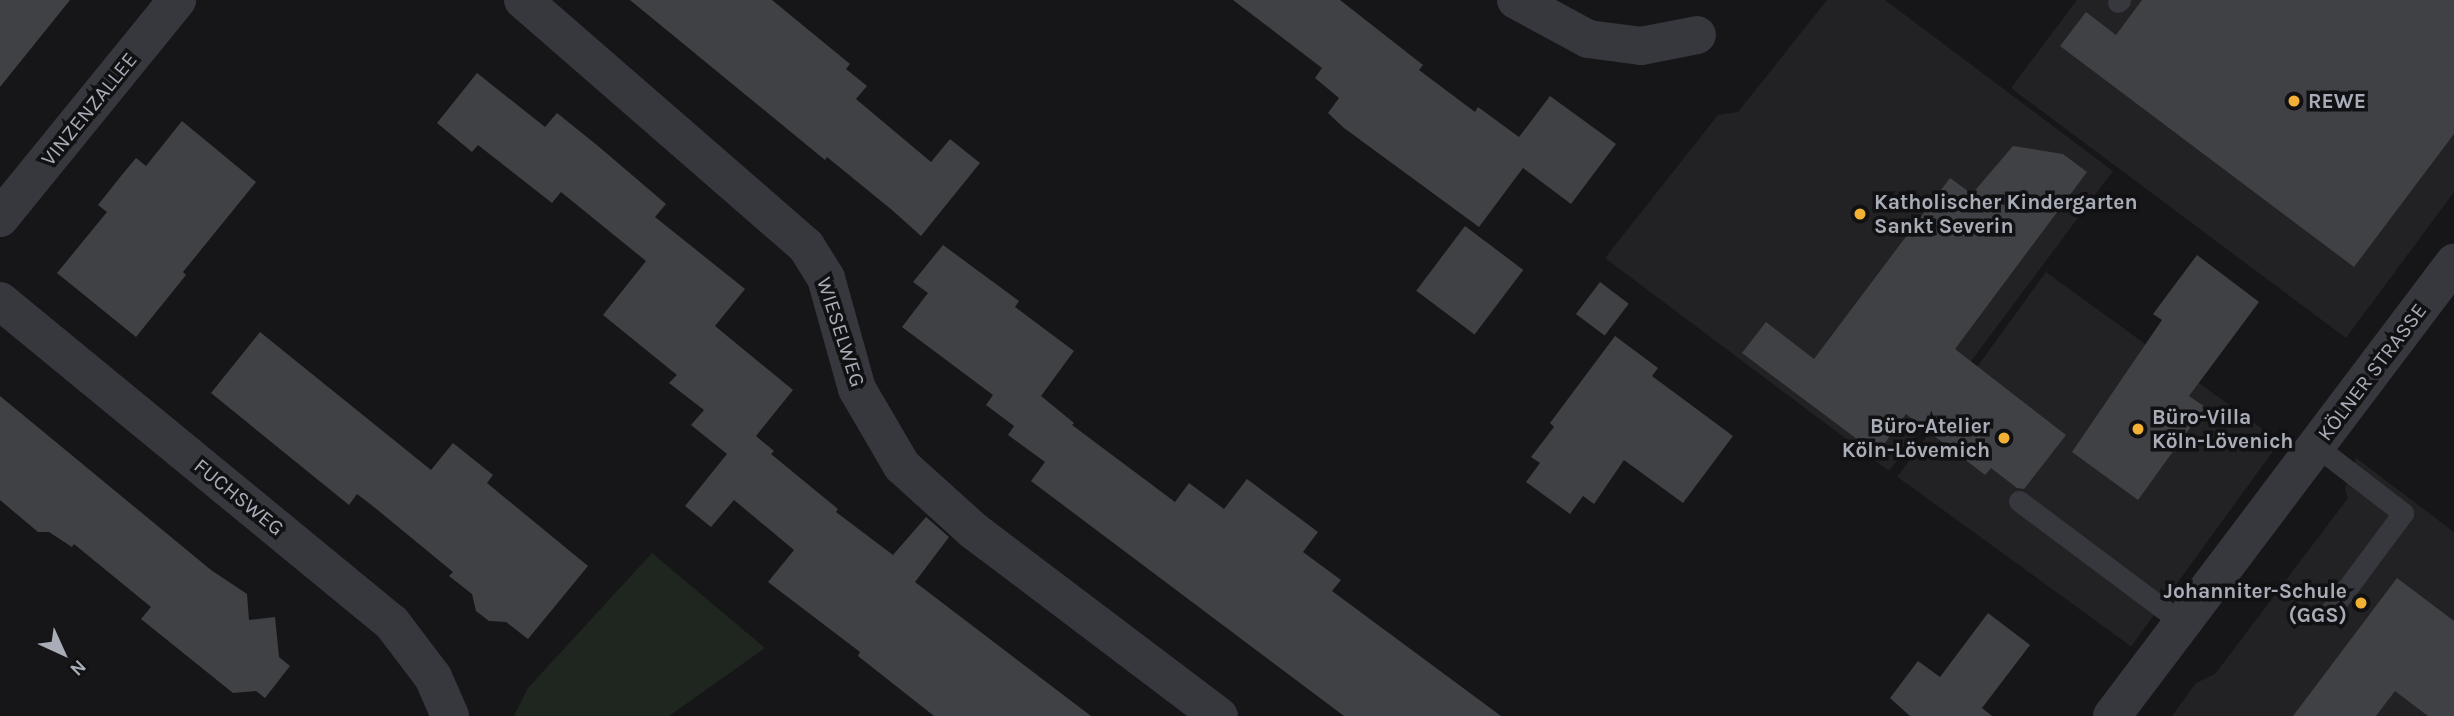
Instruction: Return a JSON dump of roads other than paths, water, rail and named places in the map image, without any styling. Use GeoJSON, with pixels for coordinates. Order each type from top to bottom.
{"type":"FeatureCollection","features":[{"type":"Feature","properties":{"kind":"street","name":"VINZENZALLEE"},"geometry":{"type":"LineString","coordinates":[[0,218],[177,0]]}},
{"type":"Feature","properties":{"kind":"street","name":"WIESELWEG"},"geometry":{"type":"LineString","coordinates":[[523,0],[806,246],[826,278],[857,389],[902,466],[974,531],[1219,716]]}},
{"type":"Feature","properties":{"kind":"street"},"geometry":{"type":"LineString","coordinates":[[1516,0],[1588,40],[1642,47],[1697,35]]}},
{"type":"Feature","properties":{"kind":"street","name":"KÖLNER STRASSE"},"geometry":{"type":"LineString","coordinates":[[2112,716],[2454,263]]}},
{"type":"Feature","properties":{"kind":"street","name":"FUCHSWEG"},"geometry":{"type":"LineString","coordinates":[[0,301],[392,623],[433,677],[450,716]]}},
{"type":"Feature","properties":{"kind":"lane"},"geometry":{"type":"LineString","coordinates":[[2316,446],[2403,513],[2331,610]]}},
{"type":"Feature","properties":{"kind":"lane"},"geometry":{"type":"LineString","coordinates":[[2019,501],[2182,623]]}},
{"type":"Feature","properties":{"kind":"place","name":"REWE"},"geometry":{"type":"Point","coordinates":[2294,101]}},
{"type":"Feature","properties":{"kind":"place","name":"Katholischer Kindergarten Sankt Severin"},"geometry":{"type":"Point","coordinates":[1860,214]}},
{"type":"Feature","properties":{"kind":"place","name":"Büro-Villa Köln-Lövenich"},"geometry":{"type":"Point","coordinates":[2138,429]}},
{"type":"Feature","properties":{"kind":"place","name":"Büro-Atelier Köln-Lövemich"},"geometry":{"type":"Point","coordinates":[2004,438]}},
{"type":"Feature","properties":{"kind":"place","name":"Johanniter-Schule (GGS)"},"geometry":{"type":"Point","coordinates":[2361,603]}}]}
